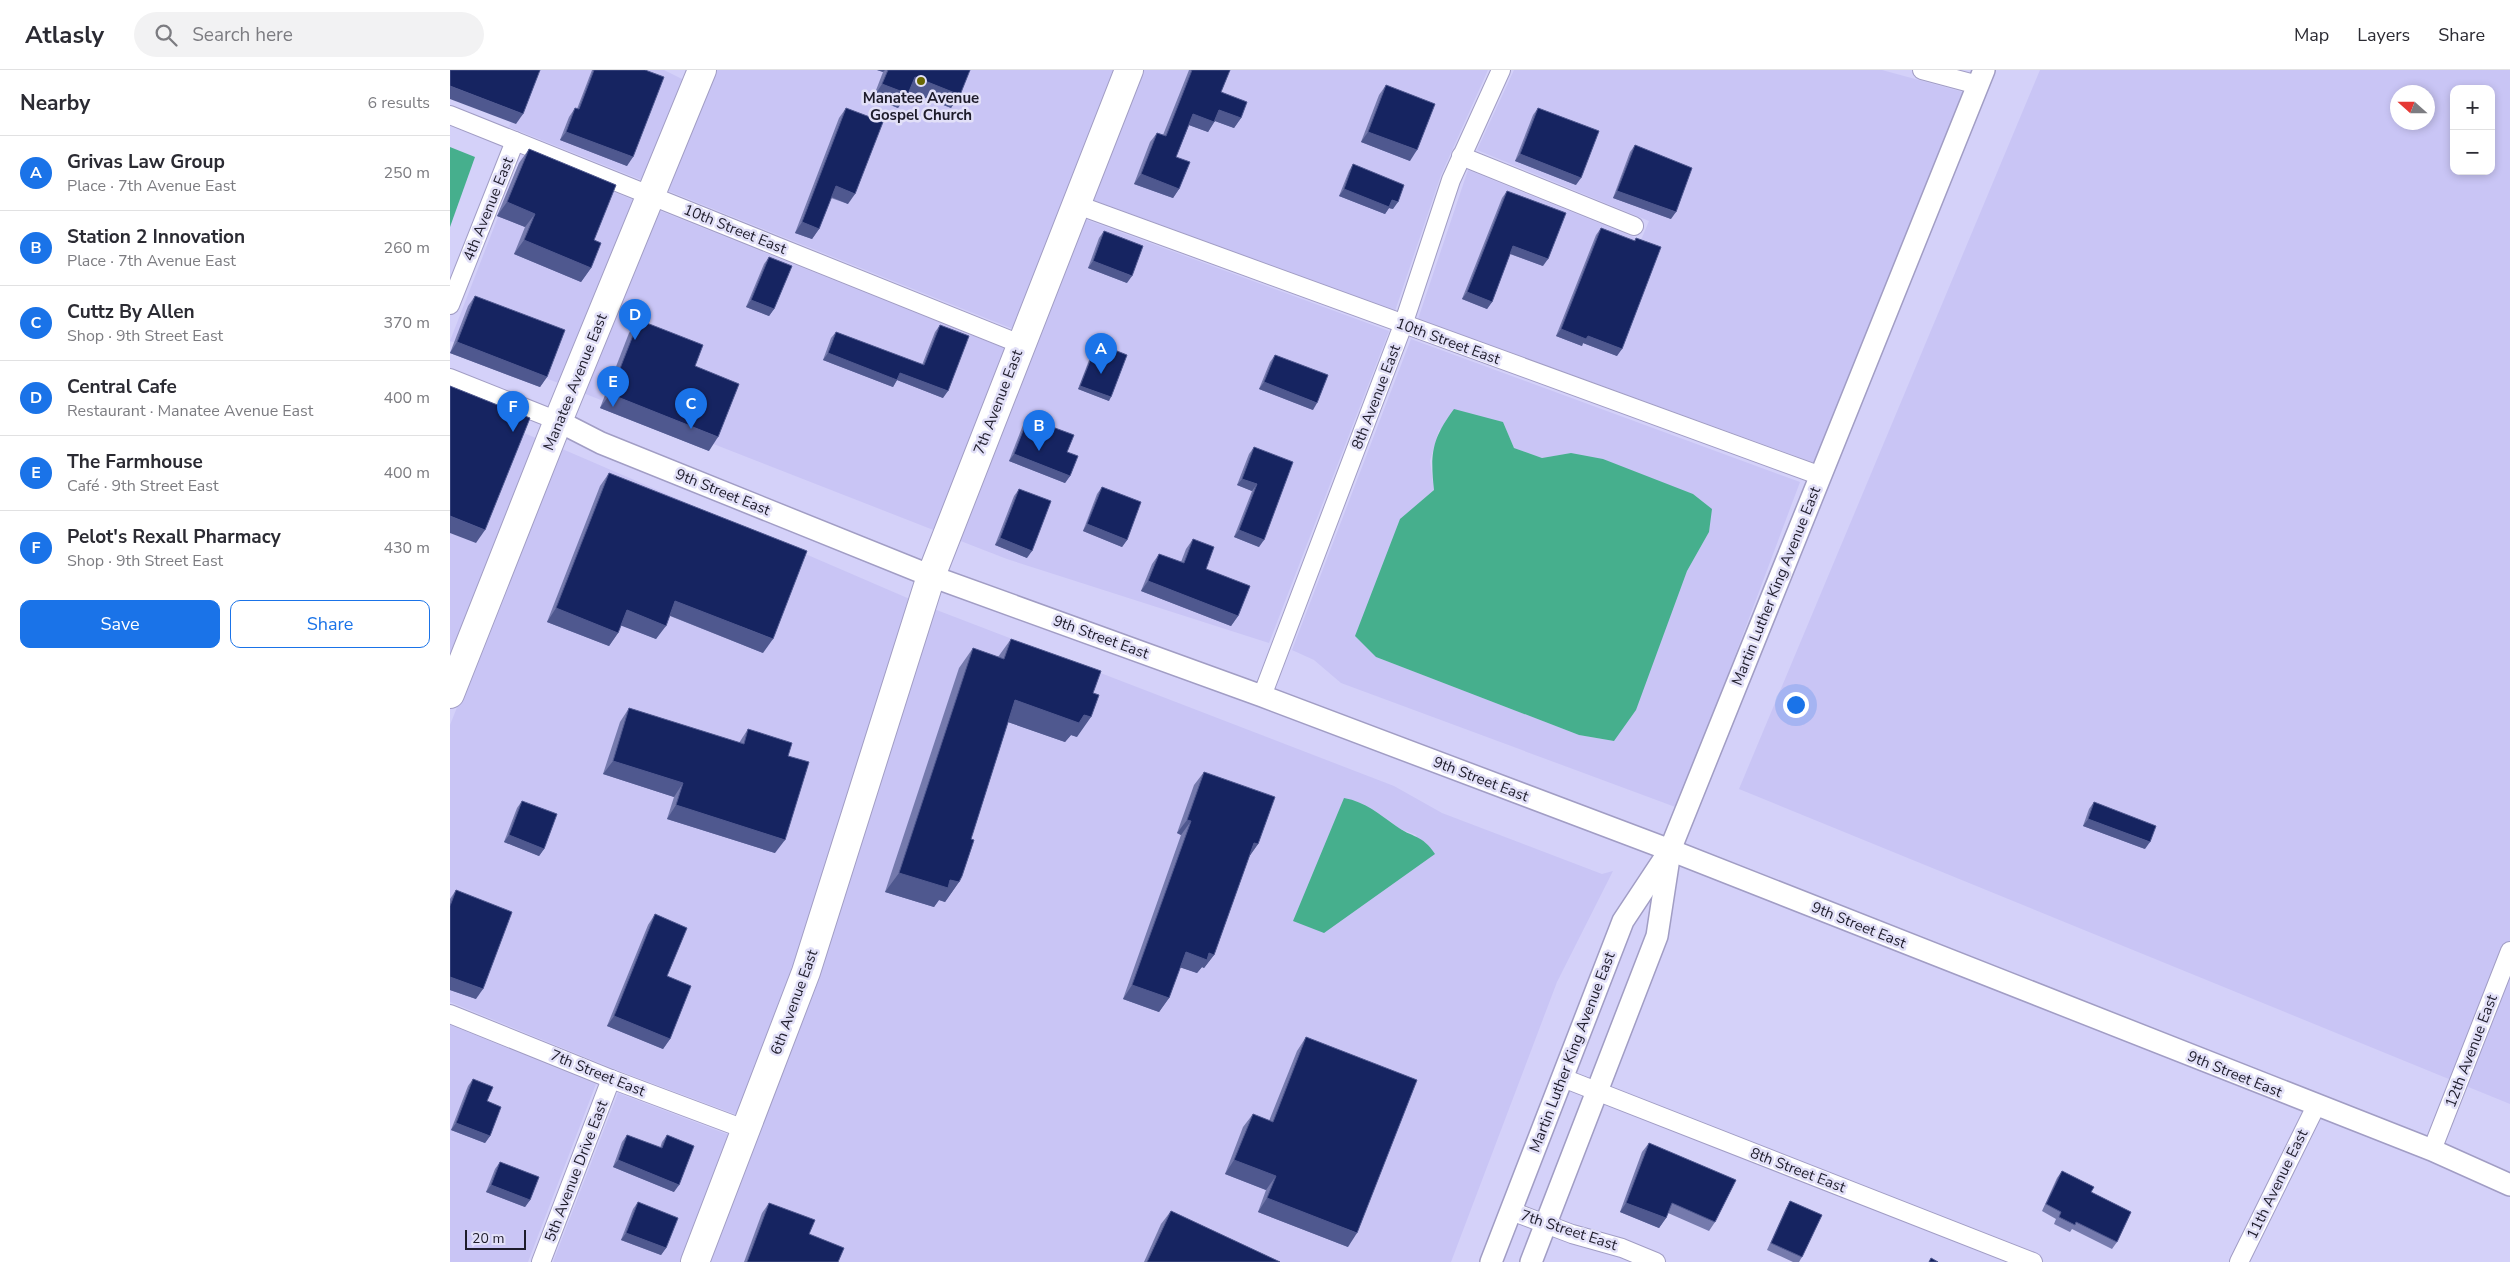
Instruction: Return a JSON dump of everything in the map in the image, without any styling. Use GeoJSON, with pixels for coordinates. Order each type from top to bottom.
{"type":"FeatureCollection","features":[{"type":"Feature","properties":{"kind":"main road","name":"Manatee Avenue East"},"geometry":{"type":"LineString","coordinates":[[450,694],[558,421],[702,70]]}},
{"type":"Feature","properties":{"kind":"main road","name":"7th Avenue East"},"geometry":{"type":"LineString","coordinates":[[881,738],[931,576],[1020,344],[1129,70]]}},
{"type":"Feature","properties":{"kind":"main road","name":"6th Avenue East"},"geometry":{"type":"LineString","coordinates":[[695,1262],[806,972],[881,738]]}},
{"type":"Feature","properties":{"kind":"street","name":"8th Avenue East"},"geometry":{"type":"LineString","coordinates":[[1262,696],[1404,325],[1461,156],[1501,70]]}},
{"type":"Feature","properties":{"kind":"street"},"geometry":{"type":"LineString","coordinates":[[1922,70],[1981,78]]}},
{"type":"Feature","properties":{"kind":"street","name":"Martin Luther King Avenue East"},"geometry":{"type":"LineString","coordinates":[[1491,1262],[1623,920],[1670,850],[1981,78]]}},
{"type":"Feature","properties":{"kind":"street","name":"10th Street East"},"geometry":{"type":"LineString","coordinates":[[450,115],[1020,344]]}},
{"type":"Feature","properties":{"kind":"street","name":"4th Avenue East"},"geometry":{"type":"LineString","coordinates":[[450,305],[515,141]]}},
{"type":"Feature","properties":{"kind":"street"},"geometry":{"type":"LineString","coordinates":[[1461,156],[1634,226]]}},
{"type":"Feature","properties":{"kind":"street","name":"10th Street East"},"geometry":{"type":"LineString","coordinates":[[1075,204],[1821,476]]}},
{"type":"Feature","properties":{"kind":"street","name":"9th Street East"},"geometry":{"type":"LineString","coordinates":[[450,378],[558,421],[601,444],[931,576],[1262,696],[1670,850],[2316,1106],[2432,1150],[2510,1184]]}},
{"type":"Feature","properties":{"kind":"street","name":"Martin Luther King Avenue East"},"geometry":{"type":"LineString","coordinates":[[1531,1262],[1657,936],[1670,850]]}},
{"type":"Feature","properties":{"kind":"street","name":"12th Avenue East"},"geometry":{"type":"LineString","coordinates":[[2432,1150],[2510,951]]}},
{"type":"Feature","properties":{"kind":"street","name":"7th Street East"},"geometry":{"type":"LineString","coordinates":[[450,1014],[611,1079],[747,1130]]}},
{"type":"Feature","properties":{"kind":"street","name":"8th Street East"},"geometry":{"type":"LineString","coordinates":[[1563,1078],[2033,1262]]}},
{"type":"Feature","properties":{"kind":"street","name":"5th Avenue Drive East"},"geometry":{"type":"LineString","coordinates":[[541,1262],[611,1079]]}},
{"type":"Feature","properties":{"kind":"street","name":"11th Avenue East"},"geometry":{"type":"LineString","coordinates":[[2239,1262],[2316,1106]]}},
{"type":"Feature","properties":{"kind":"street","name":"7th Street East"},"geometry":{"type":"LineString","coordinates":[[1511,1211],[1622,1248],[1656,1262]]}},
{"type":"Feature","properties":{"kind":"shaded area"},"geometry":{"type":"Polygon","coordinates":[[[530,70],[664,70],[684,80],[644,181],[509,127],[530,70]]]}},
{"type":"Feature","properties":{"kind":"shaded area"},"geometry":{"type":"Polygon","coordinates":[[[715,70],[1116,70],[1013,329],[666,190],[715,70]]]}},
{"type":"Feature","properties":{"kind":"shaded area"},"geometry":{"type":"Polygon","coordinates":[[[1141,70],[1488,70],[1441,175],[1395,311],[1090,199],[1141,70]]]}},
{"type":"Feature","properties":{"kind":"shaded area"},"geometry":{"type":"Polygon","coordinates":[[[1514,70],[1882,70],[1963,92],[1818,464],[1418,319],[1468,170],[1641,240],[1649,221],[1477,150],[1514,70]]]}},
{"type":"Feature","properties":{"kind":"shaded area"},"geometry":{"type":"Polygon","coordinates":[[[2040,70],[2510,70],[2510,1104],[1739,789],[2040,70]]]}},
{"type":"Feature","properties":{"kind":"shaded area"},"geometry":{"type":"Polygon","coordinates":[[[450,147],[475,157],[450,227],[450,147]]]}},
{"type":"Feature","properties":{"kind":"shaded area"},"geometry":{"type":"Polygon","coordinates":[[[522,155],[636,201],[561,384],[450,341],[522,155]]]}},
{"type":"Feature","properties":{"kind":"shaded area"},"geometry":{"type":"Polygon","coordinates":[[[658,210],[1006,349],[936,531],[583,393],[658,210]]]}},
{"type":"Feature","properties":{"kind":"shaded area"},"geometry":{"type":"Polygon","coordinates":[[[1082,218],[1389,331],[1269,643],[1007,559],[958,540],[1082,218]]]}},
{"type":"Feature","properties":{"kind":"shaded area"},"geometry":{"type":"Polygon","coordinates":[[[1411,339],[1800,482],[1678,808],[1341,683],[1314,660],[1292,650],[1411,339]],[[1503,422],[1439,430],[1430,461],[1434,490],[1400,519],[1376,657],[1579,735],[1614,741],[1687,571],[1709,532],[1571,453],[1542,458],[1514,448],[1503,422]]]}},
{"type":"Feature","properties":{"kind":"shaded area"},"geometry":{"type":"Polygon","coordinates":[[[450,401],[538,439],[450,662],[450,401]]]}},
{"type":"Feature","properties":{"kind":"shaded area"},"geometry":{"type":"Polygon","coordinates":[[[1454,409],[1503,422],[1514,448],[1542,458],[1571,453],[1603,459],[1693,494],[1712,509],[1709,532],[1687,571],[1636,710],[1614,741],[1579,735],[1376,657],[1355,636],[1400,519],[1434,490],[1432,466],[1434,447],[1441,429],[1454,409]]]}},
{"type":"Feature","properties":{"kind":"shaded area"},"geometry":{"type":"Polygon","coordinates":[[[560,448],[912,600],[795,968],[740,1116],[614,1069],[450,1002],[450,725],[560,448]]]}},
{"type":"Feature","properties":{"kind":"shaded area"},"geometry":{"type":"Polygon","coordinates":[[[934,609],[1394,786],[1442,813],[1602,874],[1613,871],[1557,982],[1451,1262],[707,1262],[934,609]],[[1387,818],[1427,860],[1416,835],[1398,828],[1387,818]]]}},
{"type":"Feature","properties":{"kind":"shaded area"},"geometry":{"type":"Polygon","coordinates":[[[1344,798],[1359,802],[1372,809],[1402,830],[1426,843],[1435,854],[1324,933],[1293,921],[1344,798]]]}},
{"type":"Feature","properties":{"kind":"shaded area"},"geometry":{"type":"Polygon","coordinates":[[[450,1025],[596,1084],[528,1262],[450,1262],[450,1025]]]}},
{"type":"Feature","properties":{"kind":"shaded area"},"geometry":{"type":"Polygon","coordinates":[[[618,1093],[732,1136],[682,1262],[553,1262],[618,1093]]]}},
{"type":"Feature","properties":{"kind":"building"},"geometry":{"type":"Polygon","coordinates":[[[450,70],[540,70],[523,114],[450,86],[450,70]]]}},
{"type":"Feature","properties":{"kind":"building"},"geometry":{"type":"Polygon","coordinates":[[[594,70],[645,70],[664,77],[633,157],[566,132],[575,108],[579,109],[594,70]]]}},
{"type":"Feature","properties":{"kind":"building"},"geometry":{"type":"Polygon","coordinates":[[[888,70],[970,70],[960,95],[915,77],[908,94],[882,84],[888,70]]]}},
{"type":"Feature","properties":{"kind":"building"},"geometry":{"type":"Polygon","coordinates":[[[1192,70],[1230,70],[1221,92],[1247,102],[1241,118],[1219,110],[1214,122],[1193,114],[1176,157],[1190,162],[1179,189],[1141,174],[1157,133],[1166,136],[1192,70]]]}},
{"type":"Feature","properties":{"kind":"building"},"geometry":{"type":"Polygon","coordinates":[[[1386,85],[1435,104],[1417,150],[1368,132],[1386,85]]]}},
{"type":"Feature","properties":{"kind":"building"},"geometry":{"type":"Polygon","coordinates":[[[846,108],[883,122],[855,194],[836,186],[819,229],[802,222],[846,108]]]}},
{"type":"Feature","properties":{"kind":"building"},"geometry":{"type":"Polygon","coordinates":[[[1538,108],[1599,131],[1581,178],[1520,154],[1538,108]]]}},
{"type":"Feature","properties":{"kind":"building"},"geometry":{"type":"Polygon","coordinates":[[[1635,145],[1692,168],[1676,212],[1617,191],[1635,145]]]}},
{"type":"Feature","properties":{"kind":"building"},"geometry":{"type":"Polygon","coordinates":[[[529,149],[616,185],[594,240],[601,243],[591,268],[524,240],[535,214],[507,202],[529,149]]]}},
{"type":"Feature","properties":{"kind":"building"},"geometry":{"type":"Polygon","coordinates":[[[1353,164],[1404,185],[1398,202],[1392,200],[1389,207],[1344,189],[1353,164]]]}},
{"type":"Feature","properties":{"kind":"building"},"geometry":{"type":"Polygon","coordinates":[[[1507,191],[1566,213],[1548,259],[1513,246],[1492,302],[1467,292],[1507,191]]]}},
{"type":"Feature","properties":{"kind":"building"},"geometry":{"type":"Polygon","coordinates":[[[1601,228],[1635,241],[1636,238],[1661,247],[1622,349],[1588,336],[1586,339],[1561,329],[1601,228]]]}},
{"type":"Feature","properties":{"kind":"building"},"geometry":{"type":"Polygon","coordinates":[[[1104,231],[1143,246],[1132,276],[1093,261],[1104,231]]]}},
{"type":"Feature","properties":{"kind":"building"},"geometry":{"type":"Polygon","coordinates":[[[769,257],[792,266],[774,309],[751,300],[769,257]]]}},
{"type":"Feature","properties":{"kind":"building"},"geometry":{"type":"Polygon","coordinates":[[[475,296],[565,330],[547,377],[457,342],[475,296]]]}},
{"type":"Feature","properties":{"kind":"building"},"geometry":{"type":"Polygon","coordinates":[[[639,320],[703,345],[695,366],[739,384],[718,437],[610,394],[639,320]]]}},
{"type":"Feature","properties":{"kind":"building"},"geometry":{"type":"Polygon","coordinates":[[[940,325],[969,336],[948,391],[900,373],[897,380],[828,353],[836,332],[924,365],[940,325]]]}},
{"type":"Feature","properties":{"kind":"building"},"geometry":{"type":"Polygon","coordinates":[[[1097,343],[1127,355],[1111,397],[1080,386],[1097,343]]]}},
{"type":"Feature","properties":{"kind":"building"},"geometry":{"type":"Polygon","coordinates":[[[1275,355],[1328,375],[1317,403],[1264,382],[1275,355]]]}},
{"type":"Feature","properties":{"kind":"building"},"geometry":{"type":"Polygon","coordinates":[[[450,386],[530,418],[485,530],[450,516],[450,386]]]}},
{"type":"Feature","properties":{"kind":"building"},"geometry":{"type":"Polygon","coordinates":[[[1028,418],[1074,435],[1067,452],[1078,456],[1070,476],[1014,454],[1028,418]]]}},
{"type":"Feature","properties":{"kind":"building"},"geometry":{"type":"Polygon","coordinates":[[[1254,447],[1293,462],[1264,540],[1239,530],[1257,484],[1242,479],[1254,447]]]}},
{"type":"Feature","properties":{"kind":"building"},"geometry":{"type":"Polygon","coordinates":[[[609,473],[807,551],[773,639],[675,601],[666,626],[627,610],[618,633],[556,608],[609,473]]]}},
{"type":"Feature","properties":{"kind":"building"},"geometry":{"type":"Polygon","coordinates":[[[1102,487],[1141,502],[1127,540],[1087,524],[1102,487]]]}},
{"type":"Feature","properties":{"kind":"building"},"geometry":{"type":"Polygon","coordinates":[[[1019,489],[1051,501],[1032,551],[1000,538],[1019,489]]]}},
{"type":"Feature","properties":{"kind":"building"},"geometry":{"type":"Polygon","coordinates":[[[1193,539],[1214,547],[1206,569],[1250,586],[1238,616],[1148,581],[1159,554],[1184,563],[1193,539]]]}},
{"type":"Feature","properties":{"kind":"building"},"geometry":{"type":"Polygon","coordinates":[[[1011,639],[1101,671],[1093,693],[1099,695],[1091,717],[1084,715],[1079,723],[1015,700],[971,839],[974,840],[959,882],[950,880],[948,888],[899,873],[973,648],[1004,659],[1011,639]]]}},
{"type":"Feature","properties":{"kind":"building"},"geometry":{"type":"Polygon","coordinates":[[[629,708],[744,744],[748,729],[792,743],[788,756],[809,762],[785,840],[676,805],[683,783],[613,761],[629,708]]]}},
{"type":"Feature","properties":{"kind":"building"},"geometry":{"type":"Polygon","coordinates":[[[1204,772],[1275,797],[1258,844],[1254,843],[1214,955],[1209,953],[1207,960],[1186,952],[1169,998],[1132,985],[1191,821],[1187,820],[1204,772]]]}},
{"type":"Feature","properties":{"kind":"building"},"geometry":{"type":"Polygon","coordinates":[[[522,801],[557,814],[544,849],[509,835],[522,801]]]}},
{"type":"Feature","properties":{"kind":"building"},"geometry":{"type":"Polygon","coordinates":[[[2094,802],[2156,826],[2150,842],[2088,819],[2094,802]]]}},
{"type":"Feature","properties":{"kind":"building"},"geometry":{"type":"Polygon","coordinates":[[[456,890],[512,912],[483,989],[450,977],[450,906],[456,890]]]}},
{"type":"Feature","properties":{"kind":"building"},"geometry":{"type":"Polygon","coordinates":[[[655,914],[687,928],[667,976],[691,986],[670,1039],[614,1016],[655,914]]]}},
{"type":"Feature","properties":{"kind":"building"},"geometry":{"type":"Polygon","coordinates":[[[1306,1037],[1417,1080],[1357,1233],[1267,1198],[1276,1176],[1234,1160],[1253,1114],[1273,1122],[1306,1037]]]}},
{"type":"Feature","properties":{"kind":"building"},"geometry":{"type":"Polygon","coordinates":[[[473,1079],[493,1087],[487,1101],[501,1107],[490,1136],[456,1123],[473,1079]]]}},
{"type":"Feature","properties":{"kind":"building"},"geometry":{"type":"Polygon","coordinates":[[[627,1135],[662,1148],[667,1135],[694,1146],[679,1185],[618,1160],[627,1135]]]}},
{"type":"Feature","properties":{"kind":"building"},"geometry":{"type":"Polygon","coordinates":[[[1649,1143],[1736,1180],[1715,1222],[1672,1203],[1666,1218],[1626,1203],[1649,1143]]]}},
{"type":"Feature","properties":{"kind":"building"},"geometry":{"type":"Polygon","coordinates":[[[500,1162],[539,1177],[530,1200],[491,1185],[500,1162]]]}},
{"type":"Feature","properties":{"kind":"building"},"geometry":{"type":"Polygon","coordinates":[[[2062,1171],[2094,1187],[2091,1192],[2131,1212],[2117,1242],[2076,1222],[2075,1225],[2059,1217],[2061,1212],[2046,1204],[2062,1171]]]}},
{"type":"Feature","properties":{"kind":"building"},"geometry":{"type":"Polygon","coordinates":[[[1790,1201],[1822,1215],[1802,1257],[1771,1243],[1790,1201]]]}},
{"type":"Feature","properties":{"kind":"building"},"geometry":{"type":"Polygon","coordinates":[[[638,1202],[678,1218],[666,1248],[626,1233],[638,1202]]]}},
{"type":"Feature","properties":{"kind":"building"},"geometry":{"type":"Polygon","coordinates":[[[769,1203],[815,1220],[809,1234],[844,1248],[838,1262],[747,1262],[769,1203]]]}},
{"type":"Feature","properties":{"kind":"building"},"geometry":{"type":"Polygon","coordinates":[[[1171,1211],[1280,1262],[1147,1262],[1171,1211]]]}},
{"type":"Feature","properties":{"kind":"building"},"geometry":{"type":"Polygon","coordinates":[[[1931,1258],[1938,1262],[1929,1262],[1931,1258]]]}},
{"type":"Feature","properties":{"kind":"place","name":"Manatee Avenue Gospel Church"},"geometry":{"type":"Point","coordinates":[921,81]}},
{"type":"Feature","properties":{"kind":"place","name":"Central Cafe"},"geometry":{"type":"Point","coordinates":[635,340]}},
{"type":"Feature","properties":{"kind":"place","name":"Grivas Law Group"},"geometry":{"type":"Point","coordinates":[1101,374]}},
{"type":"Feature","properties":{"kind":"place","name":"The Farmhouse"},"geometry":{"type":"Point","coordinates":[613,407]}},
{"type":"Feature","properties":{"kind":"place","name":"Cuttz By Allen"},"geometry":{"type":"Point","coordinates":[691,429]}},
{"type":"Feature","properties":{"kind":"place","name":"Pelot's Rexall Pharmacy"},"geometry":{"type":"Point","coordinates":[513,432]}},
{"type":"Feature","properties":{"kind":"place","name":"Station 2 Innovation"},"geometry":{"type":"Point","coordinates":[1039,451]}}]}
